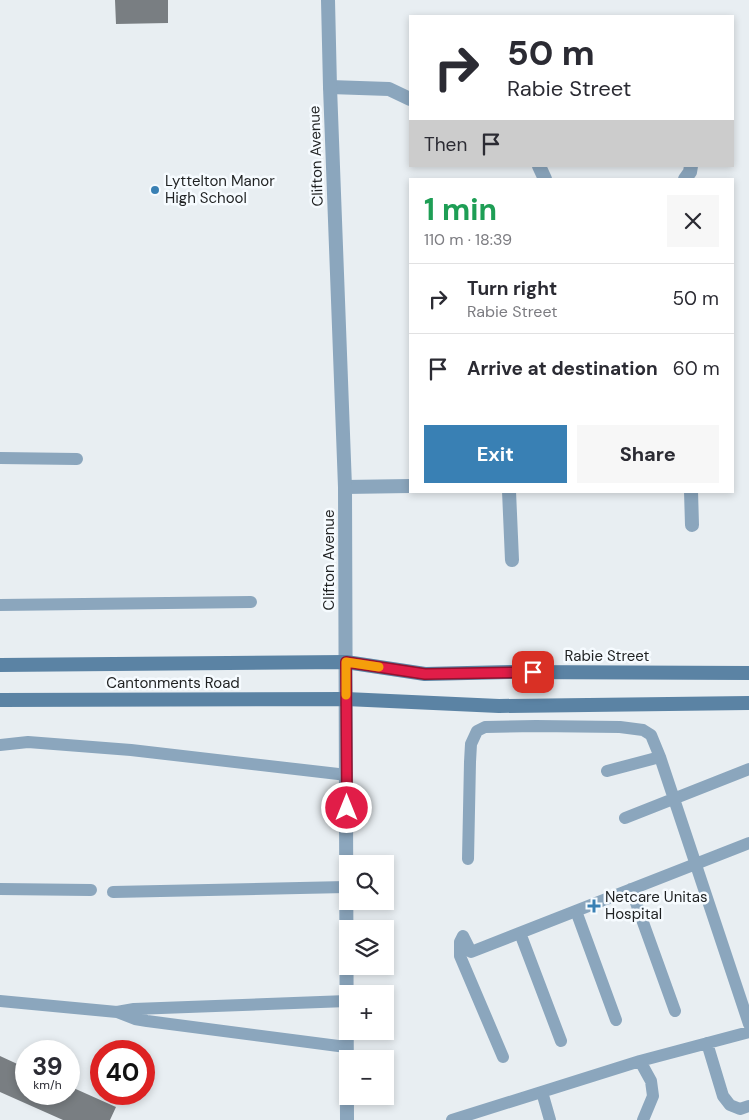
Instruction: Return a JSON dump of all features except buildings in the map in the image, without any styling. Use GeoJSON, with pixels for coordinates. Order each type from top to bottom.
{"type":"FeatureCollection","features":[{"type":"Feature","properties":{"kind":"main road","name":"Cantonments Road"},"geometry":{"type":"LineString","coordinates":[[0,665],[346,662]]}},
{"type":"Feature","properties":{"kind":"main road","name":"Rabie Street"},"geometry":{"type":"LineString","coordinates":[[346,662],[425,674],[513,672],[749,673]]}},
{"type":"Feature","properties":{"kind":"main road","name":"Cantonments Road"},"geometry":{"type":"LineString","coordinates":[[0,700],[346,699]]}},
{"type":"Feature","properties":{"kind":"main road"},"geometry":{"type":"LineString","coordinates":[[346,699],[499,706],[749,703]]}},
{"type":"Feature","properties":{"kind":"street","name":"Clifton Avenue"},"geometry":{"type":"LineString","coordinates":[[328,0],[345,486],[346,855]]}},
{"type":"Feature","properties":{"kind":"street"},"geometry":{"type":"LineString","coordinates":[[330,87],[389,90],[409,99]]}},
{"type":"Feature","properties":{"kind":"street"},"geometry":{"type":"LineString","coordinates":[[345,486],[409,486]]}},
{"type":"Feature","properties":{"kind":"street"},"geometry":{"type":"LineString","coordinates":[[509,493],[512,560]]}},
{"type":"Feature","properties":{"kind":"street"},"geometry":{"type":"LineString","coordinates":[[691,493],[692,526]]}},
{"type":"Feature","properties":{"kind":"street","name":"Clifton Avenue"},"geometry":{"type":"LineString","coordinates":[[346,910],[347,985]]}},
{"type":"Feature","properties":{"kind":"street","name":"Clifton Avenue"},"geometry":{"type":"LineString","coordinates":[[346,1040],[347,1120]]}},
{"type":"Feature","properties":{"kind":"lane"},"geometry":{"type":"LineString","coordinates":[[0,458],[77,459]]}},
{"type":"Feature","properties":{"kind":"lane"},"geometry":{"type":"LineString","coordinates":[[0,605],[251,602]]}},
{"type":"Feature","properties":{"kind":"lane"},"geometry":{"type":"LineString","coordinates":[[468,859],[471,744],[477,732],[485,727],[536,726],[611,727],[643,730],[651,735],[675,798],[749,1024]]}},
{"type":"Feature","properties":{"kind":"lane"},"geometry":{"type":"LineString","coordinates":[[0,745],[28,742],[131,750],[347,775]]}},
{"type":"Feature","properties":{"kind":"lane"},"geometry":{"type":"LineString","coordinates":[[607,771],[660,757]]}},
{"type":"Feature","properties":{"kind":"lane"},"geometry":{"type":"LineString","coordinates":[[625,818],[749,770]]}},
{"type":"Feature","properties":{"kind":"lane"},"geometry":{"type":"LineString","coordinates":[[503,1057],[460,956],[460,942],[463,936],[471,952],[696,864],[748,846]]}},
{"type":"Feature","properties":{"kind":"lane"},"geometry":{"type":"LineString","coordinates":[[112,892],[339,887]]}},
{"type":"Feature","properties":{"kind":"lane"},"geometry":{"type":"LineString","coordinates":[[0,889],[92,890]]}},
{"type":"Feature","properties":{"kind":"lane"},"geometry":{"type":"LineString","coordinates":[[632,889],[675,1011]]}},
{"type":"Feature","properties":{"kind":"lane"},"geometry":{"type":"LineString","coordinates":[[576,911],[616,1020]]}},
{"type":"Feature","properties":{"kind":"lane"},"geometry":{"type":"LineString","coordinates":[[520,933],[561,1040]]}},
{"type":"Feature","properties":{"kind":"lane"},"geometry":{"type":"LineString","coordinates":[[0,1001],[117,1012],[147,1021],[346,1047]]}},
{"type":"Feature","properties":{"kind":"lane"},"geometry":{"type":"LineString","coordinates":[[117,1012],[134,1009],[339,1001]]}},
{"type":"Feature","properties":{"kind":"lane"},"geometry":{"type":"LineString","coordinates":[[452,1120],[640,1061],[749,1032]]}},
{"type":"Feature","properties":{"kind":"lane"},"geometry":{"type":"LineString","coordinates":[[707,1043],[723,1096],[730,1105],[740,1109],[749,1106]]}},
{"type":"Feature","properties":{"kind":"lane"},"geometry":{"type":"LineString","coordinates":[[640,1061],[651,1081],[653,1096],[643,1120]]}},
{"type":"Feature","properties":{"kind":"lane"},"geometry":{"type":"LineString","coordinates":[[542,1092],[550,1120]]}},
{"type":"Feature","properties":{"kind":"slow traffic"},"geometry":{"type":"LineString","coordinates":[[346,695],[346,662],[379,667]]}},
{"type":"Feature","properties":{"kind":"place","name":"Lyttelton Manor High School"},"geometry":{"type":"Point","coordinates":[155,190]}},
{"type":"Feature","properties":{"kind":"place","name":"Netcare Unitas Hospital"},"geometry":{"type":"Point","coordinates":[594,906]}},
{"type":"Feature","properties":{"kind":"route"},"geometry":{"type":"LineString","coordinates":[[347,808],[346,662],[425,674],[533,672]]}}]}
